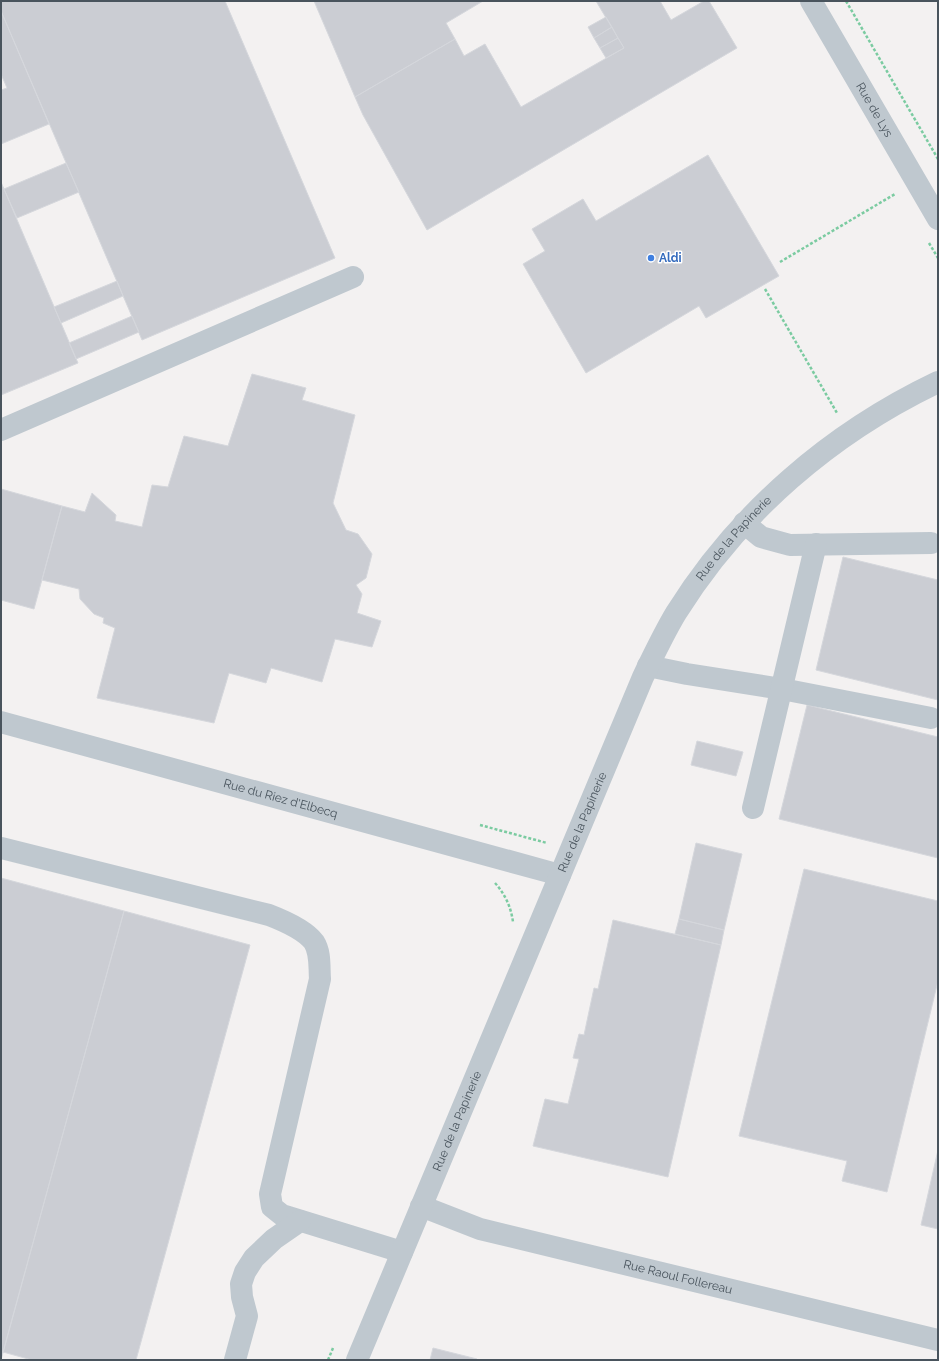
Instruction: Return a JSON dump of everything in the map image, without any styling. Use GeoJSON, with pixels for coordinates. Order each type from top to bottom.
{"type":"FeatureCollection","features":[{"type":"Feature","properties":{"kind":"street","name":"Rue de Lys"},"geometry":{"type":"LineString","coordinates":[[811,1],[938,219]]}},
{"type":"Feature","properties":{"kind":"street"},"geometry":{"type":"LineString","coordinates":[[1,430],[353,277]]}},
{"type":"Feature","properties":{"kind":"street","name":"Rue de la Papinerie"},"geometry":{"type":"LineString","coordinates":[[357,1360],[648,666],[676,613],[710,563],[744,523],[780,488],[828,447],[883,411],[938,382]]}},
{"type":"Feature","properties":{"kind":"street"},"geometry":{"type":"LineString","coordinates":[[744,523],[761,537],[790,545],[931,543]]}},
{"type":"Feature","properties":{"kind":"street"},"geometry":{"type":"LineString","coordinates":[[753,808],[816,544]]}},
{"type":"Feature","properties":{"kind":"street"},"geometry":{"type":"LineString","coordinates":[[648,666],[687,674],[782,688],[931,718]]}},
{"type":"Feature","properties":{"kind":"street","name":"Rue du Riez d'Elbecq"},"geometry":{"type":"LineString","coordinates":[[1,722],[560,875]]}},
{"type":"Feature","properties":{"kind":"street"},"geometry":{"type":"LineString","coordinates":[[1,848],[269,915],[288,922],[314,942],[319,959],[320,979],[270,1194],[272,1207],[282,1215],[402,1252]]}},
{"type":"Feature","properties":{"kind":"street","name":"Rue Raoul Follereau"},"geometry":{"type":"LineString","coordinates":[[421,1206],[480,1229],[938,1340]]}},
{"type":"Feature","properties":{"kind":"street"},"geometry":{"type":"LineString","coordinates":[[234,1360],[247,1316],[242,1297],[241,1284],[245,1272],[254,1258],[269,1244],[300,1220]]}},
{"type":"Feature","properties":{"kind":"path"},"geometry":{"type":"LineString","coordinates":[[846,1],[938,159]]}},
{"type":"Feature","properties":{"kind":"path"},"geometry":{"type":"LineString","coordinates":[[780,262],[899,191]]}},
{"type":"Feature","properties":{"kind":"path"},"geometry":{"type":"LineString","coordinates":[[764,289],[840,417]]}},
{"type":"Feature","properties":{"kind":"building"},"geometry":{"type":"Polygon","coordinates":[[[1,1],[225,1],[335,258],[142,340],[1,11],[1,1]]]}},
{"type":"Feature","properties":{"kind":"building"},"geometry":{"type":"Polygon","coordinates":[[[314,1],[483,1],[446,23],[455,39],[355,97],[314,1]]]}},
{"type":"Feature","properties":{"kind":"building"},"geometry":{"type":"Polygon","coordinates":[[[596,1],[660,1],[671,20],[704,1],[709,1],[737,48],[427,230],[363,115],[355,97],[455,39],[464,56],[485,44],[521,107],[624,48],[596,1]]]}},
{"type":"Feature","properties":{"kind":"building"},"geometry":{"type":"Polygon","coordinates":[[[1,11],[49,124],[1,144],[1,90],[7,88],[1,74],[1,11]]]}},
{"type":"Feature","properties":{"kind":"building"},"geometry":{"type":"Polygon","coordinates":[[[606,17],[612,27],[594,38],[588,27],[606,17]]]}},
{"type":"Feature","properties":{"kind":"building"},"geometry":{"type":"Polygon","coordinates":[[[612,27],[618,38],[600,48],[594,38],[612,27]]]}},
{"type":"Feature","properties":{"kind":"building"},"geometry":{"type":"Polygon","coordinates":[[[618,38],[624,48],[606,58],[600,48],[618,38]]]}},
{"type":"Feature","properties":{"kind":"building","name":"Aldi"},"geometry":{"type":"Polygon","coordinates":[[[708,155],[779,276],[706,318],[699,306],[586,373],[523,264],[545,251],[532,229],[583,199],[596,221],[708,155]]]}},
{"type":"Feature","properties":{"kind":"building"},"geometry":{"type":"Polygon","coordinates":[[[66,163],[79,192],[17,218],[4,189],[66,163]]]}},
{"type":"Feature","properties":{"kind":"building"},"geometry":{"type":"Polygon","coordinates":[[[1,182],[78,363],[1,395],[1,182]]]}},
{"type":"Feature","properties":{"kind":"building"},"geometry":{"type":"Polygon","coordinates":[[[117,281],[123,296],[61,323],[54,307],[117,281]]]}},
{"type":"Feature","properties":{"kind":"building"},"geometry":{"type":"Polygon","coordinates":[[[132,316],[139,332],[76,359],[69,343],[132,316]]]}},
{"type":"Feature","properties":{"kind":"building"},"geometry":{"type":"Polygon","coordinates":[[[252,374],[306,388],[302,400],[355,415],[333,503],[346,530],[358,534],[372,554],[366,578],[356,585],[362,594],[357,613],[381,621],[372,647],[335,639],[322,682],[271,668],[266,683],[229,673],[214,723],[97,698],[115,628],[103,623],[104,618],[94,614],[80,599],[79,589],[42,580],[62,506],[85,512],[92,493],[116,515],[115,521],[142,527],[152,485],[168,487],[184,436],[228,446],[252,374]]]}},
{"type":"Feature","properties":{"kind":"building"},"geometry":{"type":"Polygon","coordinates":[[[1,489],[62,506],[34,609],[1,600],[1,489]]]}},
{"type":"Feature","properties":{"kind":"building"},"geometry":{"type":"Polygon","coordinates":[[[843,557],[938,580],[938,700],[816,670],[843,557]]]}},
{"type":"Feature","properties":{"kind":"building"},"geometry":{"type":"Polygon","coordinates":[[[807,705],[938,737],[938,858],[779,819],[807,705]]]}},
{"type":"Feature","properties":{"kind":"building"},"geometry":{"type":"Polygon","coordinates":[[[697,741],[743,752],[736,776],[691,765],[697,741]]]}},
{"type":"Feature","properties":{"kind":"building"},"geometry":{"type":"Polygon","coordinates":[[[696,843],[742,854],[724,930],[679,919],[696,843]]]}},
{"type":"Feature","properties":{"kind":"building"},"geometry":{"type":"Polygon","coordinates":[[[804,869],[938,901],[938,981],[887,1192],[842,1181],[847,1161],[739,1136],[804,869]]]}},
{"type":"Feature","properties":{"kind":"building"},"geometry":{"type":"Polygon","coordinates":[[[1,878],[124,911],[1,1360],[1,878]]]}},
{"type":"Feature","properties":{"kind":"building"},"geometry":{"type":"Polygon","coordinates":[[[124,911],[250,945],[136,1360],[32,1360],[3,1352],[124,911]]]}},
{"type":"Feature","properties":{"kind":"building"},"geometry":{"type":"Polygon","coordinates":[[[679,919],[724,930],[721,945],[675,934],[679,919]]]}},
{"type":"Feature","properties":{"kind":"building"},"geometry":{"type":"Polygon","coordinates":[[[613,920],[721,945],[668,1177],[533,1146],[545,1099],[568,1104],[579,1059],[573,1058],[579,1034],[584,1035],[594,988],[598,989],[613,920]]]}},
{"type":"Feature","properties":{"kind":"building"},"geometry":{"type":"Polygon","coordinates":[[[938,1150],[938,1229],[921,1225],[938,1150]]]}},
{"type":"Feature","properties":{"kind":"building"},"geometry":{"type":"Polygon","coordinates":[[[433,1348],[477,1359],[430,1360],[433,1348]]]}},
{"type":"Feature","properties":{"kind":"place","name":"Aldi"},"geometry":{"type":"Point","coordinates":[651,258]}}]}
